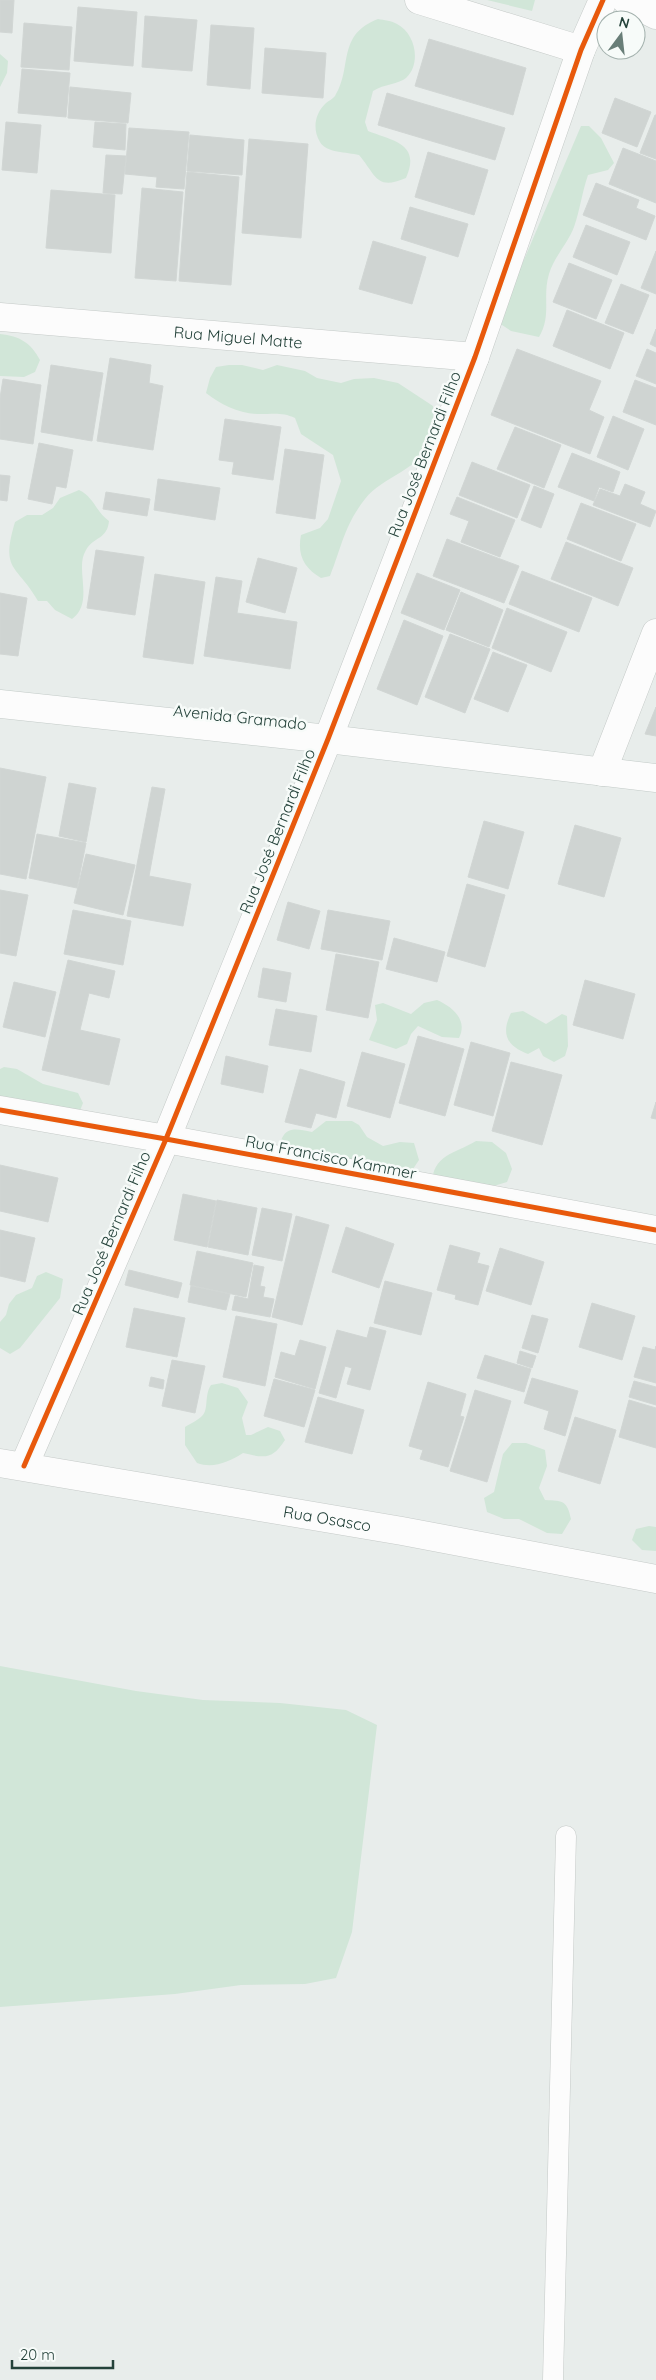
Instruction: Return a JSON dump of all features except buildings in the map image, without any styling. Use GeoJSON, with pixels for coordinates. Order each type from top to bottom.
{"type":"FeatureCollection","features":[{"type":"Feature","properties":{"kind":"street"},"geometry":{"type":"LineString","coordinates":[[419,0],[581,50]]}},
{"type":"Feature","properties":{"kind":"street","name":"Rua José Bernardi Filho"},"geometry":{"type":"LineString","coordinates":[[12,1464],[166,1139],[328,739],[475,357],[581,50],[603,0]]}},
{"type":"Feature","properties":{"kind":"street"},"geometry":{"type":"LineString","coordinates":[[626,0],[656,15]]}},
{"type":"Feature","properties":{"kind":"street","name":"Rua Miguel Matte"},"geometry":{"type":"LineString","coordinates":[[0,317],[475,357]]}},
{"type":"Feature","properties":{"kind":"street"},"geometry":{"type":"LineString","coordinates":[[602,772],[656,633]]}},
{"type":"Feature","properties":{"kind":"street","name":"Avenida Gramado"},"geometry":{"type":"LineString","coordinates":[[0,704],[328,739],[656,778]]}},
{"type":"Feature","properties":{"kind":"street","name":"Rua Francisco Kammer"},"geometry":{"type":"LineString","coordinates":[[0,1110],[656,1230]]}},
{"type":"Feature","properties":{"kind":"street","name":"Rua Osasco"},"geometry":{"type":"LineString","coordinates":[[12,1464],[402,1531],[656,1580]]}},
{"type":"Feature","properties":{"kind":"lane"},"geometry":{"type":"LineString","coordinates":[[553,2380],[566,1836]]}},
{"type":"Feature","properties":{"kind":"green space"},"geometry":{"type":"Polygon","coordinates":[[[487,0],[535,0],[532,11],[487,0]]]}},
{"type":"Feature","properties":{"kind":"green space"},"geometry":{"type":"Polygon","coordinates":[[[378,19],[393,22],[403,28],[412,41],[415,57],[411,72],[406,78],[373,91],[365,122],[368,131],[395,141],[407,151],[410,158],[410,167],[406,178],[388,183],[378,179],[359,155],[332,150],[323,146],[315,127],[319,111],[335,96],[340,85],[351,43],[356,34],[365,26],[378,19]]]}},
{"type":"Feature","properties":{"kind":"green space"},"geometry":{"type":"Polygon","coordinates":[[[0,54],[8,61],[7,73],[0,87],[0,54]]]}},
{"type":"Feature","properties":{"kind":"green space"},"geometry":{"type":"Polygon","coordinates":[[[581,126],[589,126],[601,138],[614,163],[608,170],[588,175],[574,227],[549,274],[546,290],[545,321],[539,337],[511,331],[499,323],[500,316],[581,126]]]}},
{"type":"Feature","properties":{"kind":"green space"},"geometry":{"type":"Polygon","coordinates":[[[0,334],[24,341],[33,349],[40,360],[35,372],[24,377],[0,376],[0,334]]]}},
{"type":"Feature","properties":{"kind":"green space"},"geometry":{"type":"Polygon","coordinates":[[[242,365],[263,370],[277,365],[305,371],[317,378],[341,383],[354,379],[374,378],[398,383],[433,406],[433,437],[427,451],[411,466],[382,484],[365,499],[352,518],[330,576],[321,578],[310,570],[301,555],[300,542],[301,535],[320,528],[328,519],[341,481],[333,455],[301,434],[295,418],[291,416],[282,414],[253,414],[238,411],[224,405],[206,393],[210,378],[216,367],[242,365]]]}},
{"type":"Feature","properties":{"kind":"green space"},"geometry":{"type":"Polygon","coordinates":[[[79,490],[88,497],[109,521],[106,532],[86,550],[82,566],[82,604],[79,612],[72,619],[55,610],[47,601],[38,601],[13,566],[9,550],[15,522],[27,515],[42,515],[53,508],[60,498],[79,490]]]}},
{"type":"Feature","properties":{"kind":"green space"},"geometry":{"type":"Polygon","coordinates":[[[437,1000],[453,1010],[460,1020],[462,1025],[459,1038],[442,1037],[418,1026],[411,1034],[407,1044],[396,1049],[369,1040],[377,1020],[375,1005],[383,1003],[411,1014],[424,1003],[437,1000]]]}},
{"type":"Feature","properties":{"kind":"green space"},"geometry":{"type":"Polygon","coordinates":[[[523,1011],[546,1024],[562,1014],[567,1016],[568,1046],[565,1056],[554,1062],[543,1056],[539,1048],[528,1054],[510,1043],[506,1033],[508,1020],[511,1013],[523,1011]]]}},
{"type":"Feature","properties":{"kind":"green space"},"geometry":{"type":"Polygon","coordinates":[[[4,1067],[17,1069],[43,1084],[78,1093],[83,1103],[79,1113],[0,1120],[0,1069],[4,1067]]]}},
{"type":"Feature","properties":{"kind":"green space"},"geometry":{"type":"Polygon","coordinates":[[[326,1121],[352,1121],[359,1125],[367,1137],[383,1146],[400,1142],[414,1143],[419,1160],[411,1172],[279,1149],[286,1132],[299,1130],[312,1132],[326,1121]]]}},
{"type":"Feature","properties":{"kind":"green space"},"geometry":{"type":"Polygon","coordinates":[[[476,1141],[492,1142],[506,1153],[512,1169],[507,1182],[487,1188],[432,1185],[433,1175],[440,1161],[453,1152],[476,1141]]]}},
{"type":"Feature","properties":{"kind":"green space"},"geometry":{"type":"Polygon","coordinates":[[[46,1272],[63,1279],[60,1298],[20,1348],[10,1354],[0,1348],[0,1322],[6,1315],[9,1304],[16,1295],[32,1288],[37,1276],[46,1272]]]}},
{"type":"Feature","properties":{"kind":"green space"},"geometry":{"type":"Polygon","coordinates":[[[222,1383],[238,1388],[248,1402],[242,1418],[246,1435],[251,1435],[268,1427],[280,1431],[285,1440],[272,1454],[257,1456],[243,1453],[227,1462],[215,1465],[197,1463],[185,1445],[185,1427],[204,1413],[211,1385],[222,1383]]]}},
{"type":"Feature","properties":{"kind":"green space"},"geometry":{"type":"Polygon","coordinates":[[[512,1443],[526,1443],[545,1450],[547,1466],[539,1488],[545,1500],[560,1501],[568,1508],[571,1519],[562,1534],[547,1533],[519,1519],[504,1519],[487,1512],[484,1498],[494,1492],[503,1454],[512,1443]]]}},
{"type":"Feature","properties":{"kind":"green space"},"geometry":{"type":"Polygon","coordinates":[[[649,1526],[656,1527],[656,1551],[642,1550],[632,1540],[636,1529],[649,1526]]]}},
{"type":"Feature","properties":{"kind":"green space"},"geometry":{"type":"Polygon","coordinates":[[[0,1666],[136,1691],[203,1700],[280,1703],[346,1710],[377,1725],[352,1932],[336,1978],[305,1984],[241,1985],[175,1994],[0,2007],[0,1666]]]}},
{"type":"Feature","properties":{"kind":"cycle path"},"geometry":{"type":"LineString","coordinates":[[24,1466],[166,1139],[328,739],[475,357],[581,50],[603,0]]}},
{"type":"Feature","properties":{"kind":"cycle path"},"geometry":{"type":"LineString","coordinates":[[0,1110],[656,1230]]}}]}
